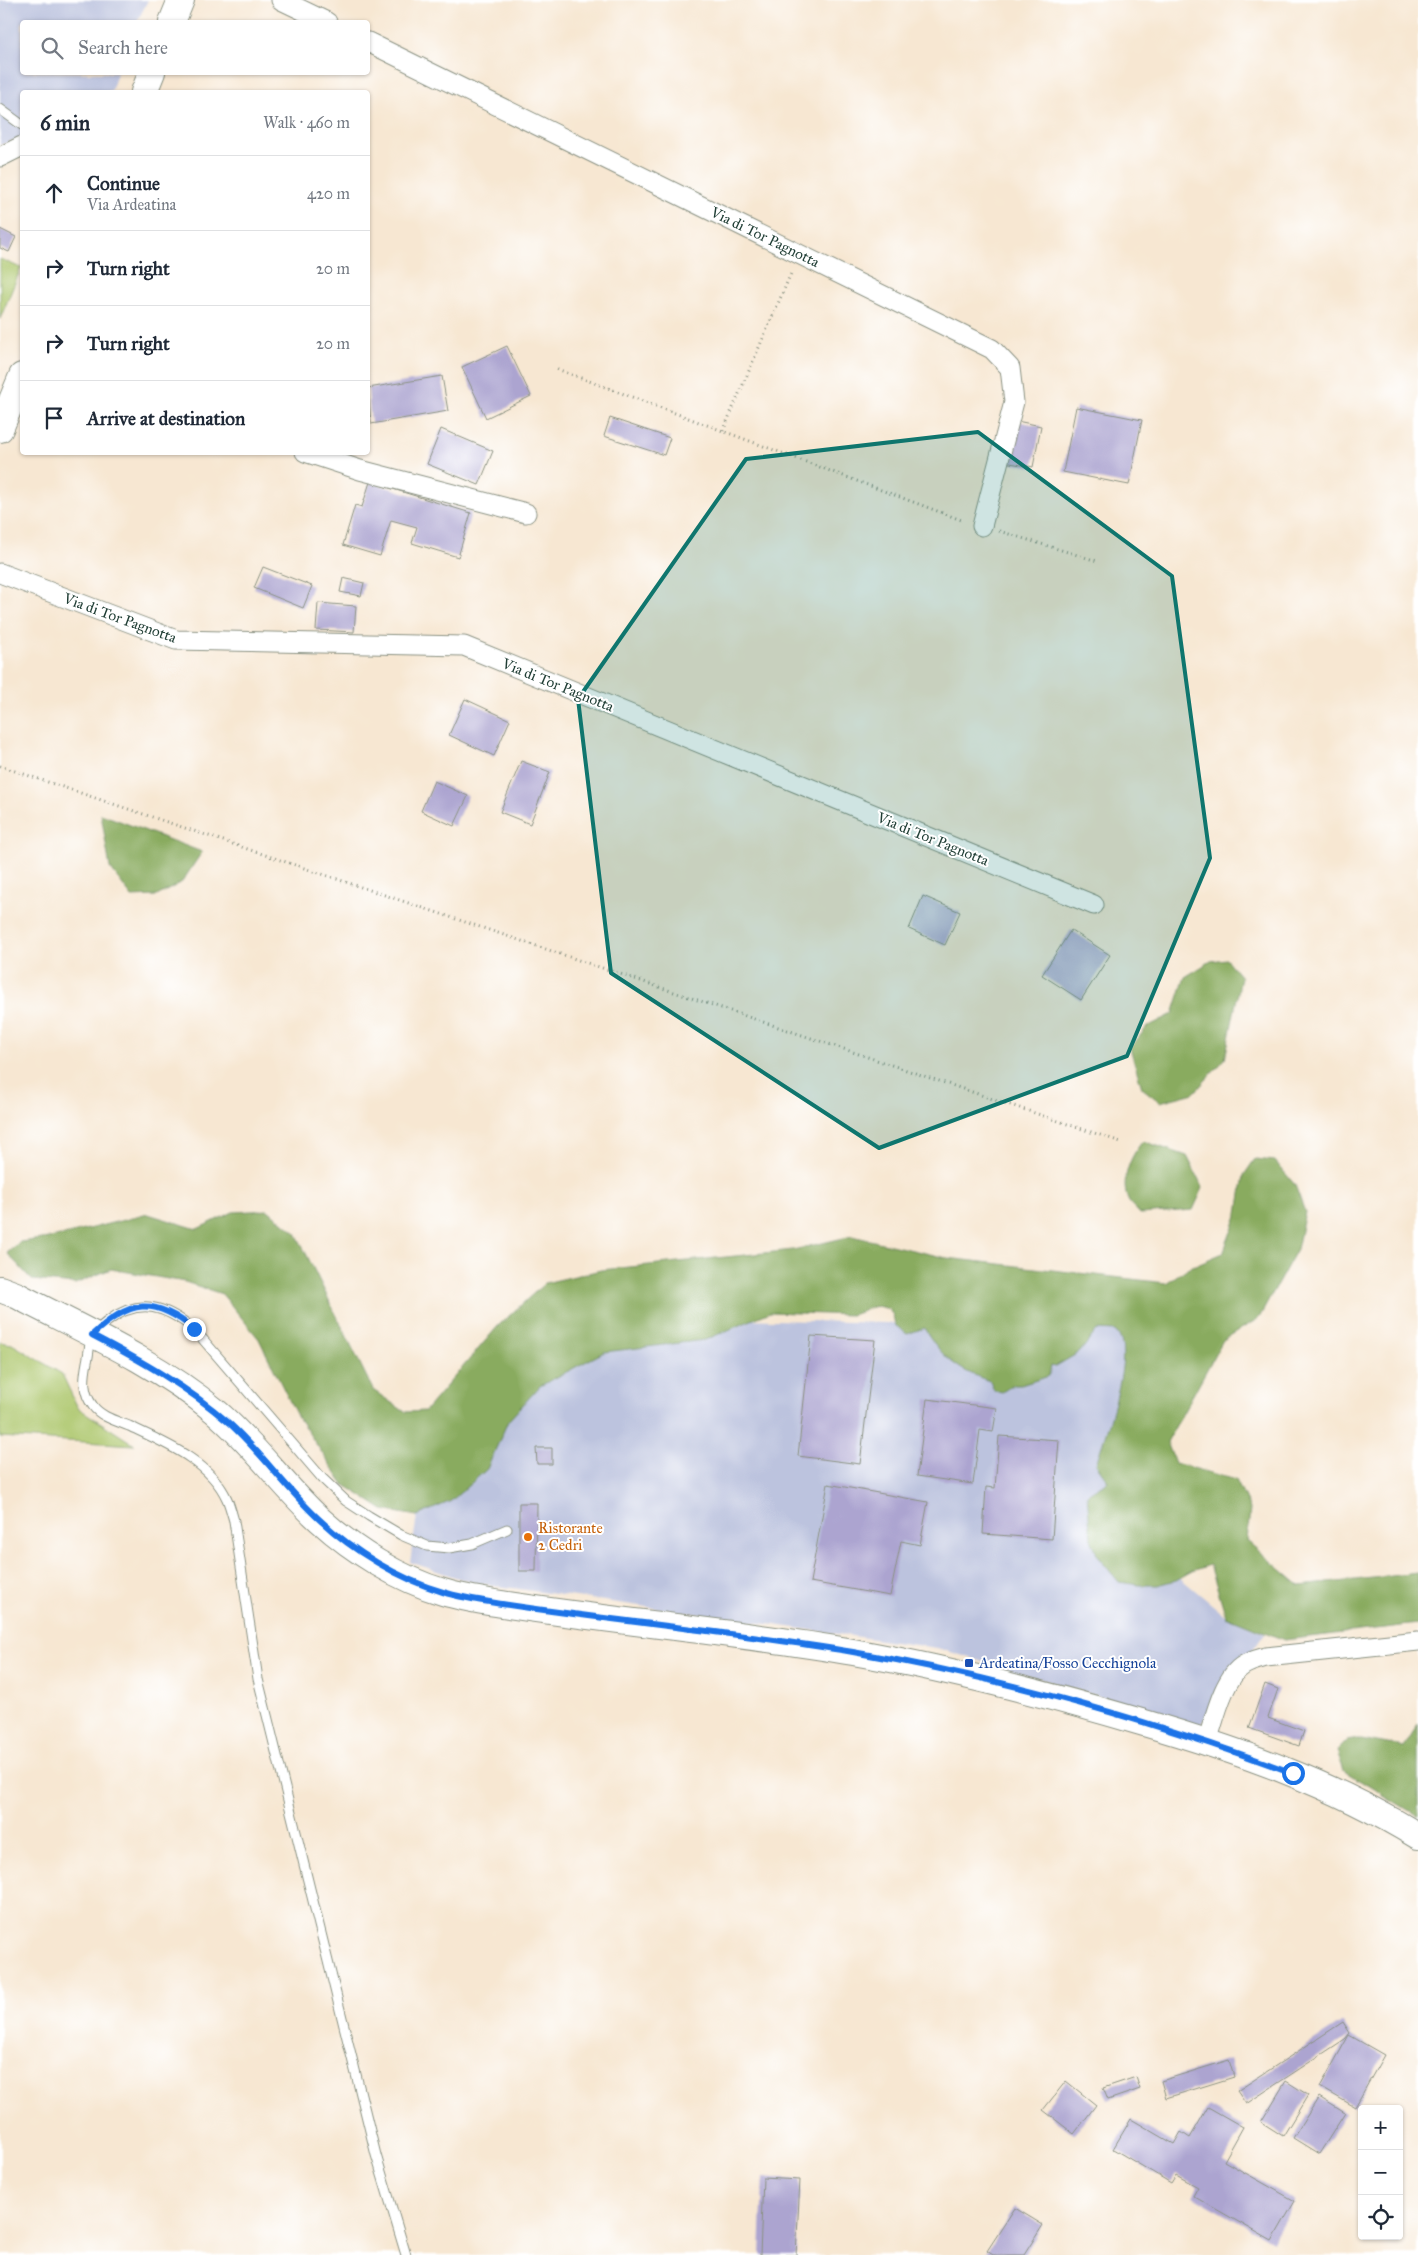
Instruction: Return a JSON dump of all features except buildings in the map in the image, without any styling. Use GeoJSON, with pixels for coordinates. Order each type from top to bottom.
{"type":"FeatureCollection","features":[{"type":"Feature","properties":{"kind":"main road"},"geometry":{"type":"LineString","coordinates":[[173,20],[181,0]]}},
{"type":"Feature","properties":{"kind":"main road"},"geometry":{"type":"LineString","coordinates":[[145,90],[151,75]]}},
{"type":"Feature","properties":{"kind":"main road"},"geometry":{"type":"LineString","coordinates":[[0,429],[20,381]]}},
{"type":"Feature","properties":{"kind":"main road"},"geometry":{"type":"LineString","coordinates":[[5,1289],[155,1370],[214,1410],[257,1450],[320,1520],[384,1566],[429,1588],[455,1596],[511,1606],[801,1644],[874,1656],[1056,1698],[1207,1742],[1328,1788],[1418,1836]]}},
{"type":"Feature","properties":{"kind":"street"},"geometry":{"type":"LineString","coordinates":[[281,0],[323,20]]}},
{"type":"Feature","properties":{"kind":"street","name":"Via di Tor Pagnotta"},"geometry":{"type":"LineString","coordinates":[[370,43],[992,349],[1010,368],[1014,402],[982,526]]}},
{"type":"Feature","properties":{"kind":"street"},"geometry":{"type":"LineString","coordinates":[[0,157],[20,147]]}},
{"type":"Feature","properties":{"kind":"street"},"geometry":{"type":"LineString","coordinates":[[314,455],[360,470],[526,513]]}},
{"type":"Feature","properties":{"kind":"street","name":"Via di Tor Pagnotta"},"geometry":{"type":"LineString","coordinates":[[0,573],[176,640],[464,646],[1094,906]]}},
{"type":"Feature","properties":{"kind":"street"},"geometry":{"type":"LineString","coordinates":[[1207,1742],[1221,1698],[1230,1680],[1243,1666],[1266,1657],[1418,1641]]}},
{"type":"Feature","properties":{"kind":"lane"},"geometry":{"type":"LineString","coordinates":[[0,109],[20,124]]}},
{"type":"Feature","properties":{"kind":"lane"},"geometry":{"type":"LineString","coordinates":[[406,2255],[376,2155],[258,1679],[234,1521],[227,1499],[215,1481],[200,1465],[166,1443],[102,1414],[93,1406],[84,1385],[92,1335],[104,1324],[126,1310],[144,1306],[161,1309],[179,1317],[194,1329],[322,1478],[346,1501],[369,1516],[401,1535],[427,1546],[449,1548],[472,1544],[507,1529]]}},
{"type":"Feature","properties":{"kind":"path"},"geometry":{"type":"LineString","coordinates":[[723,431],[799,254]]}},
{"type":"Feature","properties":{"kind":"path"},"geometry":{"type":"LineString","coordinates":[[557,369],[948,516],[1097,561]]}},
{"type":"Feature","properties":{"kind":"path"},"geometry":{"type":"LineString","coordinates":[[0,766],[1121,1142]]}},
{"type":"Feature","properties":{"kind":"highlighted area"},"geometry":{"type":"Polygon","coordinates":[[[978,432],[1172,576],[1210,858],[1127,1056],[879,1148],[611,973],[578,699],[746,459],[978,432]]]}},
{"type":"Feature","properties":{"kind":"shaded area"},"geometry":{"type":"Polygon","coordinates":[[[0,0],[148,0],[138,20],[20,20],[20,75],[116,75],[112,90],[20,90],[20,139],[0,145],[0,0]]]}},
{"type":"Feature","properties":{"kind":"shaded area"},"geometry":{"type":"Polygon","coordinates":[[[630,1316],[1145,1330],[1120,1528],[1226,1616],[1265,1633],[1199,1727],[937,1648],[470,1582],[410,1562],[417,1516],[451,1501],[487,1469],[508,1421],[540,1386],[604,1352],[630,1316]]]}},
{"type":"Feature","properties":{"kind":"green space"},"geometry":{"type":"Polygon","coordinates":[[[0,259],[20,268],[20,270],[0,319],[0,259]]]}},
{"type":"Feature","properties":{"kind":"green space"},"geometry":{"type":"Polygon","coordinates":[[[101,814],[202,852],[182,882],[157,896],[132,897],[110,868],[101,814]]]}},
{"type":"Feature","properties":{"kind":"green space"},"geometry":{"type":"Polygon","coordinates":[[[1226,959],[1241,977],[1225,1059],[1194,1093],[1160,1102],[1142,1088],[1130,1048],[1147,1027],[1173,1014],[1185,977],[1211,961],[1226,959]]]}},
{"type":"Feature","properties":{"kind":"green space"},"geometry":{"type":"Polygon","coordinates":[[[1143,1141],[1187,1156],[1203,1188],[1193,1210],[1140,1214],[1129,1202],[1125,1187],[1127,1170],[1134,1154],[1143,1141]]]}},
{"type":"Feature","properties":{"kind":"green space"},"geometry":{"type":"Polygon","coordinates":[[[1255,1159],[1275,1161],[1295,1185],[1305,1212],[1297,1249],[1259,1318],[1223,1340],[1167,1442],[1175,1463],[1236,1480],[1250,1509],[1247,1541],[1300,1586],[1418,1573],[1418,1624],[1284,1640],[1226,1616],[1210,1565],[1192,1571],[1176,1580],[1158,1585],[1119,1582],[1098,1557],[1091,1539],[1087,1494],[1108,1481],[1096,1464],[1112,1415],[1121,1374],[1123,1355],[1121,1341],[1115,1331],[1097,1330],[1080,1352],[1056,1366],[1051,1365],[1049,1376],[1021,1385],[1013,1385],[1002,1392],[994,1391],[990,1381],[968,1372],[951,1361],[937,1347],[924,1328],[907,1334],[895,1325],[893,1315],[888,1309],[877,1306],[851,1315],[770,1312],[705,1340],[604,1352],[540,1386],[508,1421],[487,1469],[451,1501],[417,1516],[383,1510],[343,1484],[296,1414],[259,1339],[222,1294],[185,1282],[111,1269],[75,1284],[32,1280],[7,1253],[20,1242],[56,1237],[148,1214],[197,1229],[233,1212],[268,1210],[296,1233],[373,1390],[405,1412],[425,1411],[498,1326],[545,1283],[601,1270],[793,1250],[852,1236],[947,1258],[1166,1283],[1188,1268],[1223,1253],[1238,1213],[1244,1175],[1255,1159]]]}},
{"type":"Feature","properties":{"kind":"green space"},"geometry":{"type":"Polygon","coordinates":[[[0,1342],[12,1344],[62,1374],[78,1408],[135,1445],[0,1437],[0,1342]]]}},
{"type":"Feature","properties":{"kind":"green space"},"geometry":{"type":"Polygon","coordinates":[[[1418,1724],[1418,1816],[1344,1771],[1337,1751],[1347,1741],[1361,1739],[1404,1747],[1418,1724]]]}},
{"type":"Feature","properties":{"kind":"place","name":"Ristorante 2 Cedri"},"geometry":{"type":"Point","coordinates":[528,1537]}},
{"type":"Feature","properties":{"kind":"place","name":"Ardeatina/Fosso Cecchignola"},"geometry":{"type":"Point","coordinates":[969,1663]}},
{"type":"Feature","properties":{"kind":"route"},"geometry":{"type":"LineString","coordinates":[[194,1329],[179,1317],[161,1309],[144,1306],[126,1310],[116,1315],[92,1335],[162,1374],[214,1410],[257,1450],[320,1520],[384,1566],[429,1588],[455,1596],[502,1604],[574,1615],[748,1636],[856,1653],[910,1664],[1037,1693],[1118,1715],[1229,1749],[1293,1773]]}}]}
